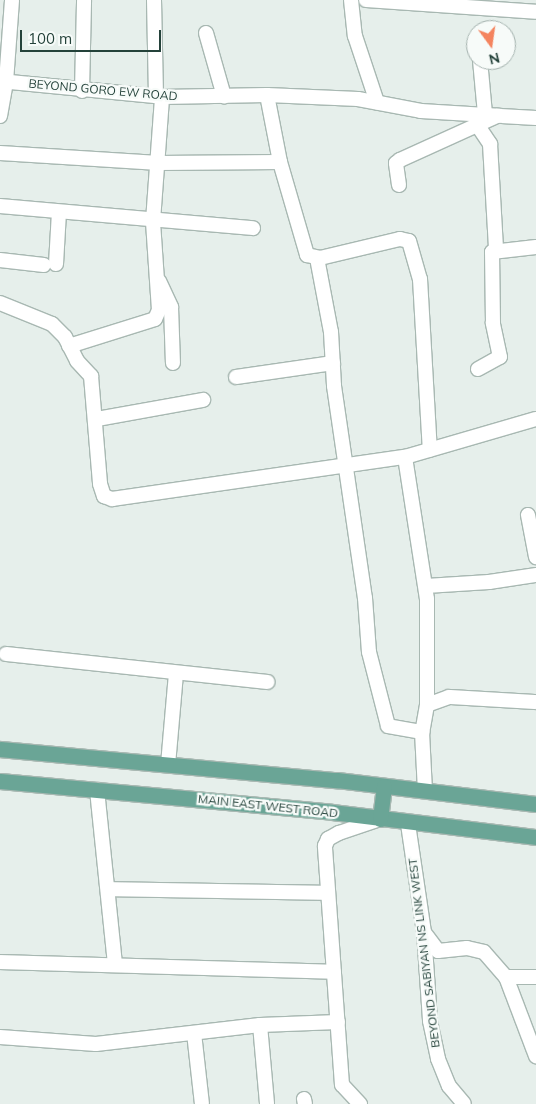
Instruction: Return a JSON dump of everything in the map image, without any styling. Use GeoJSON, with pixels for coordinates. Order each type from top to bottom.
{"type":"FeatureCollection","features":[{"type":"Feature","properties":{"kind":"main road"},"geometry":{"type":"LineString","coordinates":[[0,749],[384,786],[536,804]]}},
{"type":"Feature","properties":{"kind":"main road","name":"MAIN EAST WEST ROAD"},"geometry":{"type":"LineString","coordinates":[[0,781],[380,819],[408,824],[536,838]]}},
{"type":"Feature","properties":{"kind":"main road"},"geometry":{"type":"LineString","coordinates":[[380,819],[384,786]]}},
{"type":"Feature","properties":{"kind":"street"},"geometry":{"type":"LineString","coordinates":[[0,116],[12,0]]}},
{"type":"Feature","properties":{"kind":"street"},"geometry":{"type":"LineString","coordinates":[[82,91],[84,0]]}},
{"type":"Feature","properties":{"kind":"street"},"geometry":{"type":"LineString","coordinates":[[70,346],[154,318],[159,310],[153,221],[159,162],[159,97],[154,0]]}},
{"type":"Feature","properties":{"kind":"street"},"geometry":{"type":"LineString","coordinates":[[351,0],[355,36],[377,102]]}},
{"type":"Feature","properties":{"kind":"street"},"geometry":{"type":"LineString","coordinates":[[366,0],[444,3],[536,12]]}},
{"type":"Feature","properties":{"kind":"street"},"geometry":{"type":"LineString","coordinates":[[206,33],[224,96]]}},
{"type":"Feature","properties":{"kind":"street"},"geometry":{"type":"LineString","coordinates":[[480,70],[482,120],[490,144],[496,249]]}},
{"type":"Feature","properties":{"kind":"street","name":"BEYOND GORO EW ROAD"},"geometry":{"type":"LineString","coordinates":[[3,81],[82,91],[159,97],[267,95],[358,99],[482,120]]}},
{"type":"Feature","properties":{"kind":"street"},"geometry":{"type":"LineString","coordinates":[[267,95],[280,162],[303,247],[310,257],[317,258],[400,239],[409,240],[420,278],[430,450]]}},
{"type":"Feature","properties":{"kind":"street"},"geometry":{"type":"LineString","coordinates":[[399,185],[396,164],[400,160],[482,120],[500,115],[536,118]]}},
{"type":"Feature","properties":{"kind":"street"},"geometry":{"type":"LineString","coordinates":[[0,153],[159,162],[280,162]]}},
{"type":"Feature","properties":{"kind":"street"},"geometry":{"type":"LineString","coordinates":[[0,206],[153,221],[253,228]]}},
{"type":"Feature","properties":{"kind":"street"},"geometry":{"type":"LineString","coordinates":[[0,260],[50,264],[59,212]]}},
{"type":"Feature","properties":{"kind":"street"},"geometry":{"type":"LineString","coordinates":[[478,369],[500,359],[491,296],[492,252],[496,249],[536,247]]}},
{"type":"Feature","properties":{"kind":"street"},"geometry":{"type":"LineString","coordinates":[[317,258],[327,304],[344,465],[366,598],[369,652],[385,721],[394,728],[422,732]]}},
{"type":"Feature","properties":{"kind":"street"},"geometry":{"type":"LineString","coordinates":[[157,279],[171,307],[173,363]]}},
{"type":"Feature","properties":{"kind":"street"},"geometry":{"type":"LineString","coordinates":[[0,302],[52,324],[70,346],[77,361],[90,376],[97,419],[100,484],[104,496],[112,499],[405,457],[536,419]]}},
{"type":"Feature","properties":{"kind":"street"},"geometry":{"type":"LineString","coordinates":[[236,377],[333,363]]}},
{"type":"Feature","properties":{"kind":"street"},"geometry":{"type":"LineString","coordinates":[[97,419],[203,400]]}},
{"type":"Feature","properties":{"kind":"street"},"geometry":{"type":"LineString","coordinates":[[405,457],[426,586],[427,705],[422,732],[425,791]]}},
{"type":"Feature","properties":{"kind":"street"},"geometry":{"type":"LineString","coordinates":[[528,515],[536,557]]}},
{"type":"Feature","properties":{"kind":"street"},"geometry":{"type":"LineString","coordinates":[[426,586],[489,582],[536,574]]}},
{"type":"Feature","properties":{"kind":"street"},"geometry":{"type":"LineString","coordinates":[[6,654],[268,682]]}},
{"type":"Feature","properties":{"kind":"street"},"geometry":{"type":"LineString","coordinates":[[168,765],[176,673]]}},
{"type":"Feature","properties":{"kind":"street"},"geometry":{"type":"LineString","coordinates":[[427,705],[449,697],[536,702]]}},
{"type":"Feature","properties":{"kind":"street"},"geometry":{"type":"LineString","coordinates":[[97,790],[115,964]]}},
{"type":"Feature","properties":{"kind":"street"},"geometry":{"type":"LineString","coordinates":[[360,1104],[342,1084],[325,846],[328,839],[354,826],[380,819]]}},
{"type":"Feature","properties":{"kind":"street","name":"BEYOND SABIYAN NS LINK WEST"},"geometry":{"type":"LineString","coordinates":[[408,824],[424,932],[430,1021],[438,1059],[449,1086],[464,1104]]}},
{"type":"Feature","properties":{"kind":"street"},"geometry":{"type":"LineString","coordinates":[[108,889],[328,893]]}},
{"type":"Feature","properties":{"kind":"street"},"geometry":{"type":"LineString","coordinates":[[424,932],[438,951],[467,948],[484,952],[506,977],[536,1056]]}},
{"type":"Feature","properties":{"kind":"street"},"geometry":{"type":"LineString","coordinates":[[0,962],[334,972]]}},
{"type":"Feature","properties":{"kind":"street"},"geometry":{"type":"LineString","coordinates":[[506,977],[536,977]]}},
{"type":"Feature","properties":{"kind":"street"},"geometry":{"type":"LineString","coordinates":[[0,1038],[96,1044],[260,1025],[338,1022]]}},
{"type":"Feature","properties":{"kind":"street"},"geometry":{"type":"LineString","coordinates":[[260,1025],[267,1104]]}},
{"type":"Feature","properties":{"kind":"street"},"geometry":{"type":"LineString","coordinates":[[194,1033],[202,1104]]}}]}
